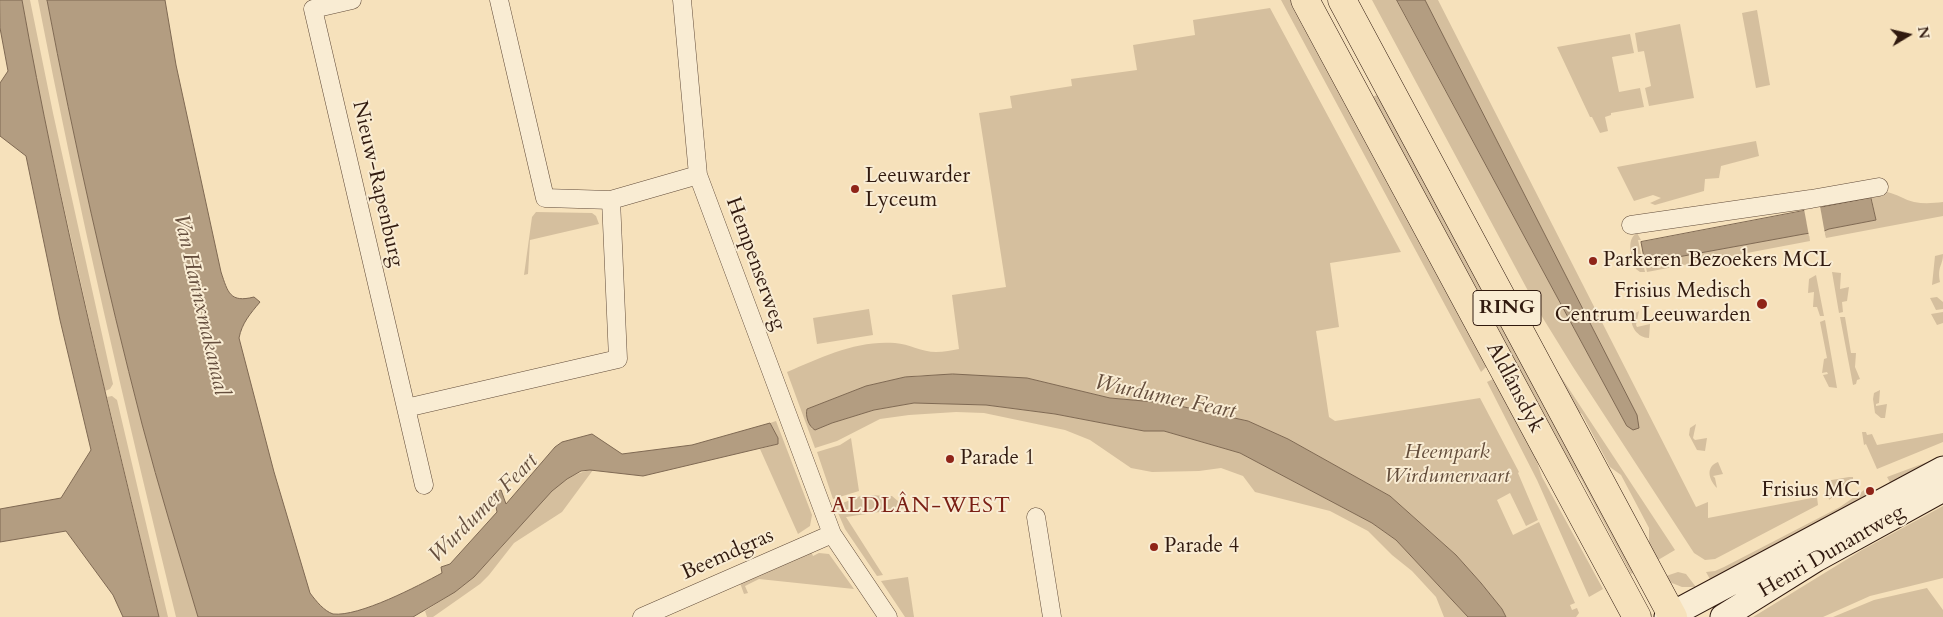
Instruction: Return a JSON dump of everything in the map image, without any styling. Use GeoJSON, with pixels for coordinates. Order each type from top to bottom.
{"type":"FeatureCollection","features":[{"type":"Feature","properties":{"kind":"main road","name":"Aldlânsdyk"},"geometry":{"type":"LineString","coordinates":[[1305,0],[1637,617]]}},
{"type":"Feature","properties":{"kind":"main road","name":"Aldlânsdyk"},"geometry":{"type":"LineString","coordinates":[[1342,0],[1671,616]]}},
{"type":"Feature","properties":{"kind":"street","name":"Nieuw-Rapenburg"},"geometry":{"type":"LineString","coordinates":[[352,0],[313,9],[424,484]]}},
{"type":"Feature","properties":{"kind":"street"},"geometry":{"type":"LineString","coordinates":[[498,0],[545,198],[611,200],[698,175]]}},
{"type":"Feature","properties":{"kind":"street","name":"Hempenserweg"},"geometry":{"type":"LineString","coordinates":[[682,0],[698,175],[832,534],[888,617]]}},
{"type":"Feature","properties":{"kind":"street"},"geometry":{"type":"LineString","coordinates":[[1632,225],[1879,187]]}},
{"type":"Feature","properties":{"kind":"street"},"geometry":{"type":"LineString","coordinates":[[406,408],[618,359],[611,200]]}},
{"type":"Feature","properties":{"kind":"street","name":"Henri Dunantweg"},"geometry":{"type":"LineString","coordinates":[[1671,616],[1943,470]]}},
{"type":"Feature","properties":{"kind":"street","name":"Henri Dunantweg"},"geometry":{"type":"LineString","coordinates":[[1723,617],[1816,559],[1943,489]]}},
{"type":"Feature","properties":{"kind":"street"},"geometry":{"type":"LineString","coordinates":[[1036,517],[1052,617]]}},
{"type":"Feature","properties":{"kind":"street","name":"Beemdgras"},"geometry":{"type":"LineString","coordinates":[[642,617],[832,534]]}},
{"type":"Feature","properties":{"kind":"green space"},"geometry":{"type":"Polygon","coordinates":[[[22,0],[30,0],[113,384],[110,389],[105,391],[37,86],[22,0]]]}},
{"type":"Feature","properties":{"kind":"green space"},"geometry":{"type":"Polygon","coordinates":[[[38,0],[47,0],[79,160],[116,319],[169,521],[198,617],[176,617],[103,309],[69,155],[38,0]]]}},
{"type":"Feature","properties":{"kind":"green space"},"geometry":{"type":"Polygon","coordinates":[[[1281,0],[1295,0],[1488,365],[1481,372],[1281,0]]]}},
{"type":"Feature","properties":{"kind":"green space"},"geometry":{"type":"Polygon","coordinates":[[[1372,0],[1397,0],[1459,114],[1637,415],[1425,0],[1438,0],[1696,507],[1708,502],[1708,518],[1817,497],[1818,505],[1715,559],[1705,560],[1694,553],[1541,315],[1372,0]]]}},
{"type":"Feature","properties":{"kind":"green space","name":"Heempark Wirdumervaart"},"geometry":{"type":"Polygon","coordinates":[[[1270,8],[1401,252],[1330,263],[1339,327],[1316,331],[1329,417],[1335,421],[1480,398],[1519,472],[1538,520],[1526,526],[1510,493],[1497,500],[1513,535],[1539,522],[1575,603],[1570,605],[1572,610],[1577,608],[1579,613],[1576,617],[1506,617],[1502,609],[1456,555],[1390,496],[1288,439],[1248,421],[1166,403],[1110,398],[1027,378],[923,375],[866,386],[807,409],[806,412],[811,428],[815,430],[874,410],[914,403],[986,405],[1055,414],[1144,431],[1164,431],[1240,453],[1372,523],[1396,540],[1468,617],[1444,617],[1436,597],[1412,571],[1392,555],[1368,531],[1330,511],[1255,492],[1243,476],[1221,468],[1199,471],[1152,472],[1131,468],[1090,440],[1065,430],[984,413],[956,412],[880,419],[837,441],[815,448],[787,372],[839,351],[867,344],[895,343],[936,352],[959,349],[952,295],[1006,287],[979,113],[1012,108],[1010,96],[1072,86],[1071,79],[1137,70],[1133,45],[1195,35],[1193,20],[1270,8]]]}},
{"type":"Feature","properties":{"kind":"green space"},"geometry":{"type":"Polygon","coordinates":[[[1757,10],[1770,85],[1756,88],[1742,13],[1757,10]]]}},
{"type":"Feature","properties":{"kind":"green space"},"geometry":{"type":"Polygon","coordinates":[[[1680,24],[1694,98],[1649,106],[1645,88],[1651,86],[1644,51],[1638,52],[1635,33],[1680,24]]]}},
{"type":"Feature","properties":{"kind":"green space"},"geometry":{"type":"Polygon","coordinates":[[[1630,34],[1634,53],[1612,57],[1619,92],[1640,88],[1644,107],[1611,113],[1611,115],[1605,117],[1608,131],[1600,133],[1592,117],[1590,117],[1557,47],[1630,34]]]}},
{"type":"Feature","properties":{"kind":"green space"},"geometry":{"type":"Polygon","coordinates":[[[1380,94],[1637,571],[1631,574],[1581,479],[1545,427],[1372,97],[1380,94]]]}},
{"type":"Feature","properties":{"kind":"green space"},"geometry":{"type":"Polygon","coordinates":[[[1756,141],[1759,156],[1721,166],[1719,178],[1705,179],[1704,191],[1655,205],[1650,203],[1661,198],[1653,195],[1634,201],[1617,167],[1756,141]]]}},
{"type":"Feature","properties":{"kind":"green space"},"geometry":{"type":"Polygon","coordinates":[[[1887,192],[1914,202],[1943,202],[1943,216],[1826,238],[1824,231],[1829,229],[1876,220],[1871,195],[1887,192]]]}},
{"type":"Feature","properties":{"kind":"green space"},"geometry":{"type":"Polygon","coordinates":[[[536,212],[592,213],[596,216],[599,224],[530,240],[528,274],[524,275],[532,217],[536,212]]]}},
{"type":"Feature","properties":{"kind":"green space"},"geometry":{"type":"Polygon","coordinates":[[[1637,233],[1641,240],[1638,240],[1645,272],[1640,272],[1636,269],[1631,255],[1631,240],[1637,233]]]}},
{"type":"Feature","properties":{"kind":"green space"},"geometry":{"type":"Polygon","coordinates":[[[1809,233],[1810,241],[1647,272],[1645,263],[1809,233]]]}},
{"type":"Feature","properties":{"kind":"green space"},"geometry":{"type":"Polygon","coordinates":[[[1943,254],[1939,273],[1940,282],[1932,285],[1935,256],[1943,254]]]}},
{"type":"Feature","properties":{"kind":"green space"},"geometry":{"type":"Polygon","coordinates":[[[1832,272],[1841,273],[1840,289],[1849,287],[1847,301],[1842,302],[1843,312],[1839,313],[1832,272]]]}},
{"type":"Feature","properties":{"kind":"green space"},"geometry":{"type":"Polygon","coordinates":[[[1816,275],[1824,316],[1820,316],[1817,307],[1813,307],[1814,292],[1808,293],[1809,279],[1816,275]]]}},
{"type":"Feature","properties":{"kind":"green space"},"geometry":{"type":"Polygon","coordinates":[[[1937,297],[1943,302],[1943,309],[1936,310],[1930,298],[1937,297]]]}},
{"type":"Feature","properties":{"kind":"green space"},"geometry":{"type":"Polygon","coordinates":[[[869,309],[873,335],[817,344],[813,318],[869,309]]]}},
{"type":"Feature","properties":{"kind":"green space"},"geometry":{"type":"Polygon","coordinates":[[[1639,311],[1636,325],[1637,327],[1650,324],[1649,338],[1638,334],[1633,327],[1632,315],[1639,311]]]}},
{"type":"Feature","properties":{"kind":"green space"},"geometry":{"type":"Polygon","coordinates":[[[1943,312],[1943,323],[1937,325],[1931,314],[1943,312]]]}},
{"type":"Feature","properties":{"kind":"green space"},"geometry":{"type":"Polygon","coordinates":[[[1840,317],[1845,317],[1851,353],[1856,353],[1855,367],[1860,379],[1853,385],[1840,317]]]}},
{"type":"Feature","properties":{"kind":"green space"},"geometry":{"type":"Polygon","coordinates":[[[1825,320],[1837,388],[1829,387],[1823,375],[1828,374],[1827,372],[1822,373],[1824,359],[1827,358],[1820,322],[1825,320]]]}},
{"type":"Feature","properties":{"kind":"green space"},"geometry":{"type":"Polygon","coordinates":[[[1550,360],[1675,550],[1653,563],[1649,554],[1649,528],[1621,475],[1610,467],[1582,414],[1569,406],[1550,360]]]}},
{"type":"Feature","properties":{"kind":"green space"},"geometry":{"type":"Polygon","coordinates":[[[1495,378],[1527,432],[1542,477],[1603,589],[1589,597],[1537,480],[1487,382],[1495,378]]]}},
{"type":"Feature","properties":{"kind":"green space"},"geometry":{"type":"Polygon","coordinates":[[[1880,390],[1879,403],[1876,406],[1887,404],[1885,418],[1881,418],[1875,413],[1874,393],[1880,390]]]}},
{"type":"Feature","properties":{"kind":"green space"},"geometry":{"type":"Polygon","coordinates":[[[112,396],[117,400],[168,617],[159,617],[107,397],[112,396]]]}},
{"type":"Feature","properties":{"kind":"green space"},"geometry":{"type":"Polygon","coordinates":[[[776,421],[812,515],[810,526],[798,534],[760,449],[778,444],[778,438],[770,423],[776,421]]]}},
{"type":"Feature","properties":{"kind":"green space"},"geometry":{"type":"Polygon","coordinates":[[[1696,424],[1693,438],[1695,440],[1707,438],[1705,451],[1697,450],[1689,435],[1690,428],[1696,424]]]}},
{"type":"Feature","properties":{"kind":"green space"},"geometry":{"type":"Polygon","coordinates":[[[1862,432],[1866,432],[1867,435],[1872,434],[1877,445],[1943,433],[1943,442],[1877,469],[1866,444],[1864,445],[1862,432]]]}},
{"type":"Feature","properties":{"kind":"green space"},"geometry":{"type":"Polygon","coordinates":[[[851,438],[859,491],[833,499],[817,452],[840,445],[851,438]]]}},
{"type":"Feature","properties":{"kind":"green space"},"geometry":{"type":"Polygon","coordinates":[[[1938,458],[1891,484],[1887,477],[1938,458]]]}},
{"type":"Feature","properties":{"kind":"green space"},"geometry":{"type":"Polygon","coordinates":[[[1718,462],[1723,474],[1713,476],[1717,488],[1710,478],[1710,470],[1718,462]]]}},
{"type":"Feature","properties":{"kind":"green space"},"geometry":{"type":"Polygon","coordinates":[[[593,470],[562,512],[514,543],[480,584],[433,617],[427,617],[425,611],[457,590],[475,575],[550,492],[569,478],[593,470]]]}},
{"type":"Feature","properties":{"kind":"green space"},"geometry":{"type":"Polygon","coordinates":[[[1853,477],[1853,482],[1829,500],[1826,481],[1853,477]]]}},
{"type":"Feature","properties":{"kind":"green space"},"geometry":{"type":"Polygon","coordinates":[[[1867,488],[1871,495],[1711,581],[1706,572],[1724,567],[1840,507],[1867,488]]]}},
{"type":"Feature","properties":{"kind":"green space"},"geometry":{"type":"Polygon","coordinates":[[[863,495],[892,496],[906,508],[846,517],[883,575],[877,576],[845,529],[835,506],[863,495]]]}},
{"type":"Feature","properties":{"kind":"green space"},"geometry":{"type":"Polygon","coordinates":[[[1943,506],[1943,578],[1870,596],[1823,617],[1753,617],[1862,550],[1943,506]]]}},
{"type":"Feature","properties":{"kind":"green space"},"geometry":{"type":"Polygon","coordinates":[[[811,551],[813,556],[819,553],[829,554],[854,589],[759,579],[745,586],[748,593],[744,594],[740,583],[811,551]]]}},
{"type":"Feature","properties":{"kind":"green space"},"geometry":{"type":"Polygon","coordinates":[[[1678,572],[1686,574],[1696,587],[1682,587],[1667,581],[1666,576],[1678,572]]]}},
{"type":"Feature","properties":{"kind":"green space"},"geometry":{"type":"Polygon","coordinates":[[[908,577],[914,617],[905,617],[881,581],[908,577]]]}},
{"type":"Feature","properties":{"kind":"green space"},"geometry":{"type":"Polygon","coordinates":[[[1927,588],[1943,610],[1943,617],[1833,617],[1874,600],[1927,588]]]}},
{"type":"Feature","properties":{"kind":"water"},"geometry":{"type":"Polygon","coordinates":[[[0,0],[22,0],[36,78],[69,232],[159,617],[123,617],[113,595],[66,531],[0,542],[0,509],[61,498],[91,450],[60,320],[26,156],[0,136],[0,83],[8,71],[0,28],[0,0]]]}},
{"type":"Feature","properties":{"kind":"water","name":"Van Harinxmakanaal"},"geometry":{"type":"Polygon","coordinates":[[[47,0],[165,0],[176,65],[221,272],[231,295],[240,299],[254,297],[260,302],[244,323],[239,338],[274,472],[310,593],[326,611],[333,614],[344,614],[358,611],[404,592],[442,573],[441,567],[450,564],[497,512],[493,492],[501,490],[506,504],[555,447],[562,442],[592,434],[622,454],[692,445],[770,423],[778,438],[778,444],[643,476],[590,470],[581,471],[552,491],[474,577],[455,592],[413,617],[198,617],[169,521],[116,319],[79,160],[47,0]]]}},
{"type":"Feature","properties":{"kind":"water"},"geometry":{"type":"Polygon","coordinates":[[[1397,0],[1425,0],[1637,415],[1639,428],[1633,430],[1627,426],[1397,0]]]}},
{"type":"Feature","properties":{"kind":"water"},"geometry":{"type":"Polygon","coordinates":[[[1871,198],[1876,220],[1645,263],[1641,242],[1871,198]]]}},
{"type":"Feature","properties":{"kind":"water"},"geometry":{"type":"Polygon","coordinates":[[[953,374],[1027,378],[1110,398],[1166,403],[1248,421],[1288,439],[1390,496],[1456,555],[1502,609],[1506,617],[1468,617],[1396,540],[1372,523],[1240,453],[1164,431],[1144,431],[1055,414],[986,405],[914,403],[874,410],[815,430],[808,421],[807,409],[866,386],[905,377],[953,374]]]}},
{"type":"Feature","properties":{"kind":"pier"},"geometry":{"type":"Polygon","coordinates":[[[1820,206],[1825,234],[1809,236],[1804,209],[1820,206]]]}},
{"type":"Feature","properties":{"kind":"place","name":"Leeuwarder Lyceum"},"geometry":{"type":"Point","coordinates":[855,189]}},
{"type":"Feature","properties":{"kind":"place","name":"Parkeren Bezoekers MCL"},"geometry":{"type":"Point","coordinates":[1593,261]}},
{"type":"Feature","properties":{"kind":"place","name":"Frisius Medisch Centrum Leeuwarden"},"geometry":{"type":"Point","coordinates":[1762,304]}},
{"type":"Feature","properties":{"kind":"place","name":"Parade 1"},"geometry":{"type":"Point","coordinates":[950,459]}},
{"type":"Feature","properties":{"kind":"place","name":"Frisius MC"},"geometry":{"type":"Point","coordinates":[1870,491]}},
{"type":"Feature","properties":{"kind":"place","name":"Parade 4"},"geometry":{"type":"Point","coordinates":[1154,547]}},
{"type":"Feature","properties":{"kind":"district","name":"ALDLÂN-WEST"},"geometry":{"type":"Point","coordinates":[921,507]}},
{"type":"Feature","properties":{"kind":"water label","name":"Wurdumer Feart"},"geometry":{"type":"Point","coordinates":[1165,398]}},
{"type":"Feature","properties":{"kind":"water label","name":"Wurdumer Feart"},"geometry":{"type":"Point","coordinates":[484,509]}}]}
